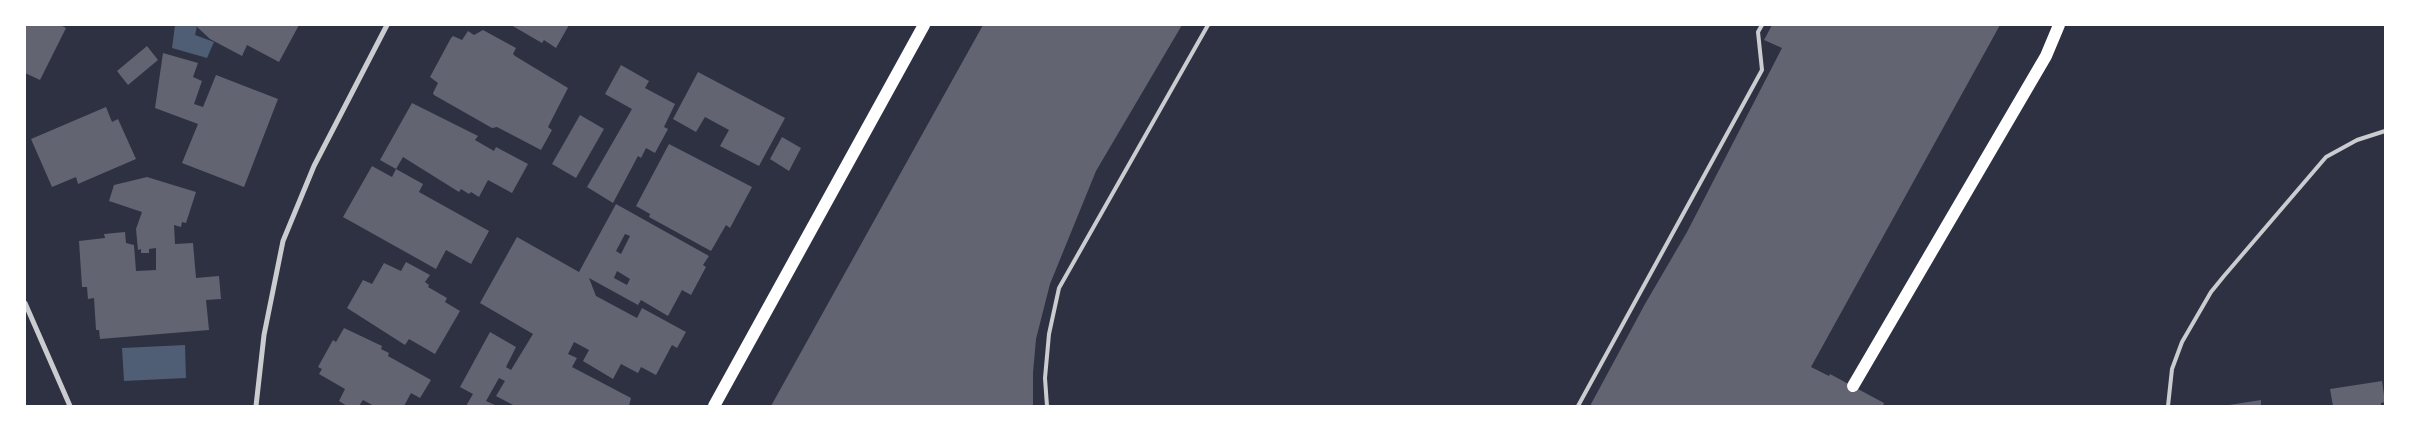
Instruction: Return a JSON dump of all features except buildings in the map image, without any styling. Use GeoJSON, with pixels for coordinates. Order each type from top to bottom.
{"type":"FeatureCollection","features":[{"type":"Feature","properties":{"kind":"main road"},"geometry":{"type":"LineString","coordinates":[[714,406],[924,25]]}},
{"type":"Feature","properties":{"kind":"main road"},"geometry":{"type":"LineString","coordinates":[[1853,386],[2046,56],[2059,25]]}},
{"type":"Feature","properties":{"kind":"street"},"geometry":{"type":"LineString","coordinates":[[256,406],[264,335],[283,240],[314,166],[387,25]]}},
{"type":"Feature","properties":{"kind":"street"},"geometry":{"type":"LineString","coordinates":[[25,303],[70,406]]}},
{"type":"Feature","properties":{"kind":"lane"},"geometry":{"type":"LineString","coordinates":[[1047,406],[1045,378],[1049,334],[1059,288],[1208,25]]}},
{"type":"Feature","properties":{"kind":"lane"},"geometry":{"type":"LineString","coordinates":[[1578,406],[1762,70],[1758,32],[1762,25]]}},
{"type":"Feature","properties":{"kind":"lane"},"geometry":{"type":"LineString","coordinates":[[2168,406],[2172,369],[2182,342],[2211,292],[2326,157],[2356,140],[2385,130]]}},
{"type":"Feature","properties":{"kind":"water"},"geometry":{"type":"Polygon","coordinates":[[[175,25],[197,26],[195,35],[214,42],[207,58],[172,48],[175,25]]]}},
{"type":"Feature","properties":{"kind":"water"},"geometry":{"type":"Polygon","coordinates":[[[185,345],[186,378],[124,381],[122,348],[185,345]]]}}]}
